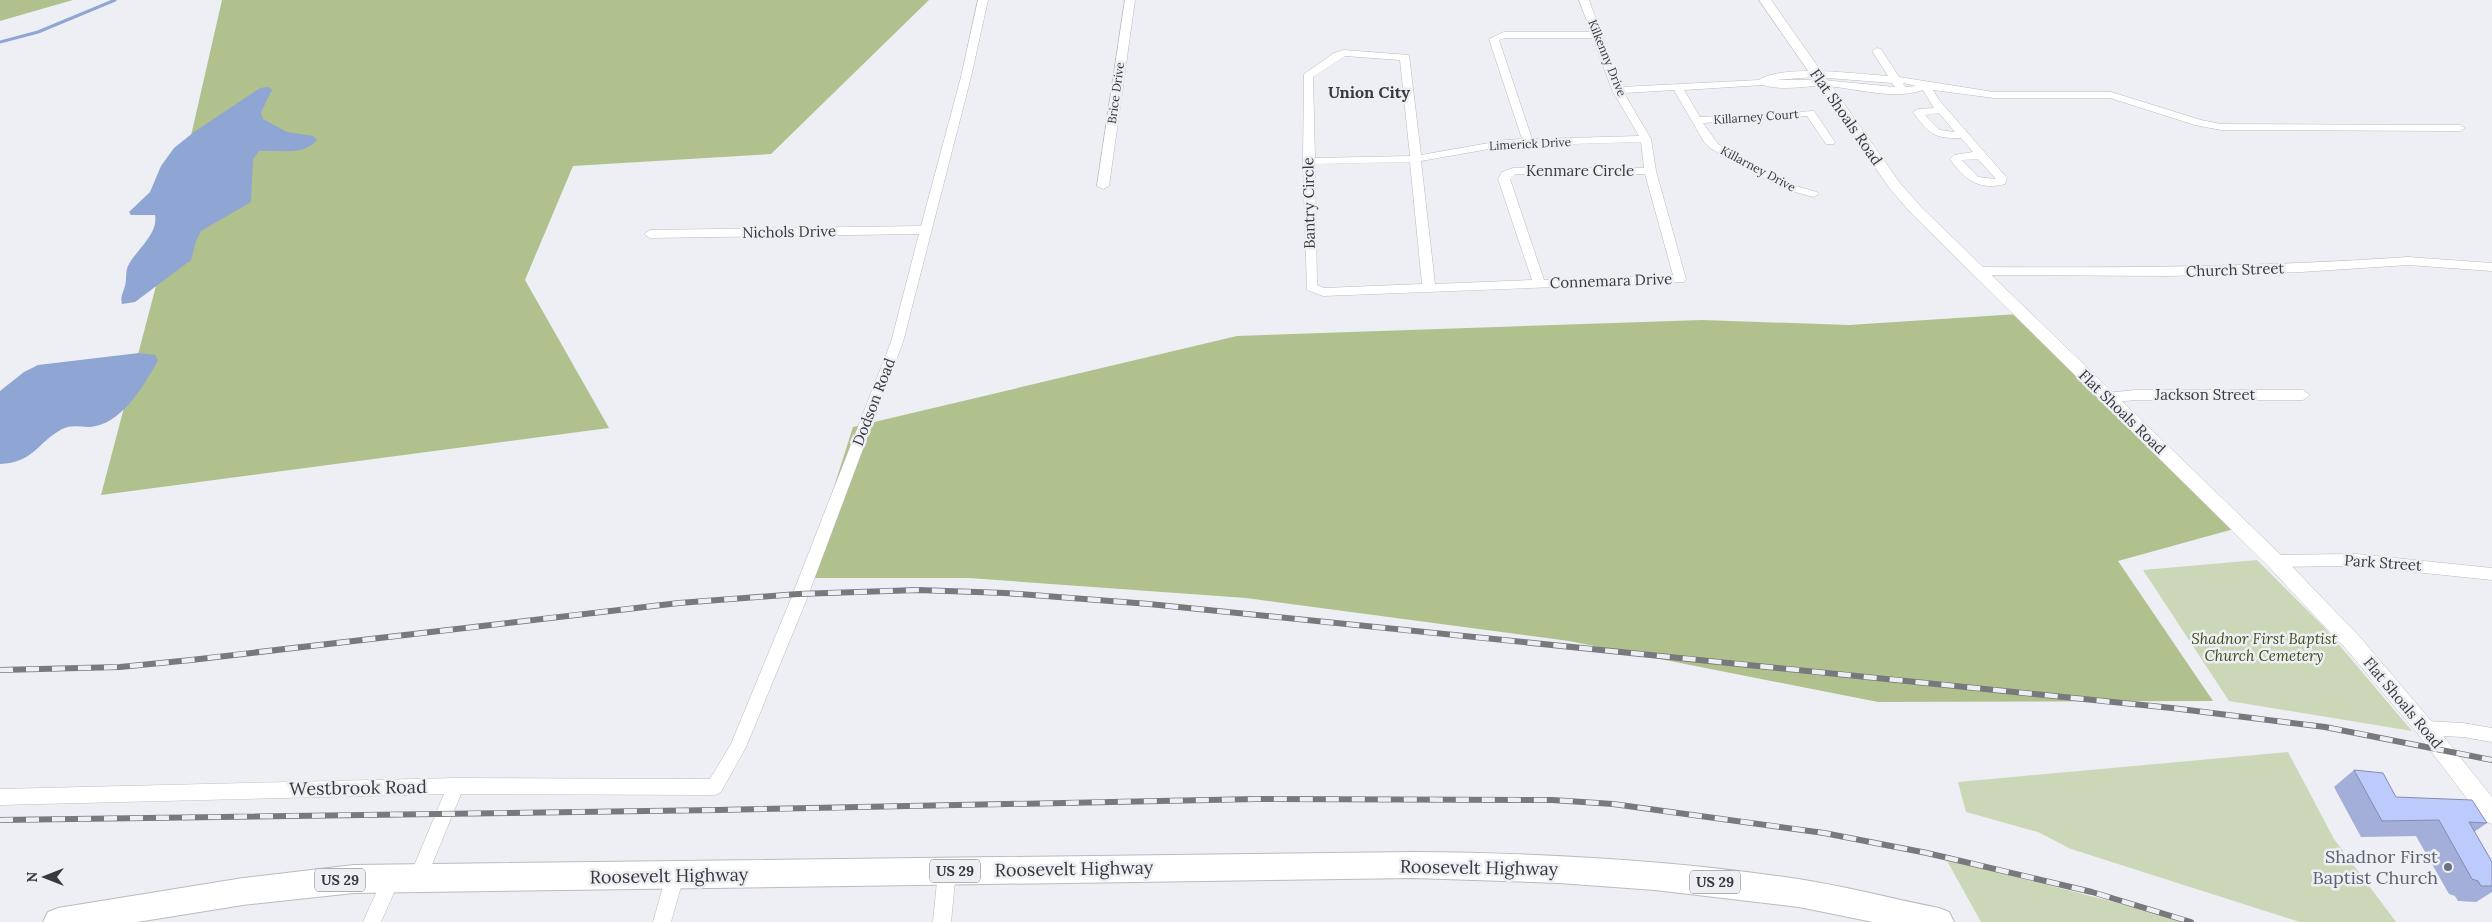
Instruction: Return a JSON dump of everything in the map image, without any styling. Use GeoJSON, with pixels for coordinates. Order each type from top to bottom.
{"type":"FeatureCollection","features":[{"type":"Feature","properties":{"kind":"main road","name":"Roosevelt Highway"},"geometry":{"type":"LineString","coordinates":[[58,922],[208,895],[354,879],[1414,866],[1545,868],[1719,882],[1802,894],[1940,922]]}},
{"type":"Feature","properties":{"kind":"street","name":"Dodson Road"},"geometry":{"type":"LineString","coordinates":[[715,787],[738,747],[798,601],[897,342],[928,230],[983,0]]}},
{"type":"Feature","properties":{"kind":"street","name":"Brice Drive"},"geometry":{"type":"LineString","coordinates":[[1103,186],[1130,0]]}},
{"type":"Feature","properties":{"kind":"street","name":"Kilkenny Drive"},"geometry":{"type":"LineString","coordinates":[[1584,0],[1617,90],[1646,140],[1650,171]]}},
{"type":"Feature","properties":{"kind":"street","name":"Flat Shoals Road"},"geometry":{"type":"LineString","coordinates":[[1765,0],[1818,79],[1895,186],[1978,271],[2274,561],[2353,643],[2425,728],[2492,814]]}},
{"type":"Feature","properties":{"kind":"street"},"geometry":{"type":"LineString","coordinates":[[1528,142],[1494,39],[1504,35],[1597,35]]}},
{"type":"Feature","properties":{"kind":"street"},"geometry":{"type":"LineString","coordinates":[[1877,50],[1899,85]]}},
{"type":"Feature","properties":{"kind":"street","name":"Bantry Circle"},"geometry":{"type":"LineString","coordinates":[[1344,53],[1405,57],[1429,289],[1323,292],[1311,287],[1309,161],[1308,76],[1338,55],[1344,53]]}},
{"type":"Feature","properties":{"kind":"street"},"geometry":{"type":"LineString","coordinates":[[1617,90],[1762,82],[1773,85],[1793,80],[1818,79],[1899,85],[1920,90],[1926,86],[1971,93],[2111,95],[2199,123],[2221,127],[2460,128]]}},
{"type":"Feature","properties":{"kind":"street","name":"Killarney Drive"},"geometry":{"type":"LineString","coordinates":[[1677,86],[1709,142],[1714,146],[1785,186],[1813,194]]}},
{"type":"Feature","properties":{"kind":"street"},"geometry":{"type":"LineString","coordinates":[[1926,86],[1942,110],[1981,155]]}},
{"type":"Feature","properties":{"kind":"street"},"geometry":{"type":"LineString","coordinates":[[1942,110],[1918,112],[1935,134],[1941,136],[1963,135]]}},
{"type":"Feature","properties":{"kind":"street","name":"Killarney Court"},"geometry":{"type":"LineString","coordinates":[[1696,120],[1810,113],[1830,142]]}},
{"type":"Feature","properties":{"kind":"street","name":"Limerick Drive"},"geometry":{"type":"LineString","coordinates":[[1309,161],[1416,159],[1485,146],[1528,142],[1646,140]]}},
{"type":"Feature","properties":{"kind":"street","name":"Kenmare Circle"},"geometry":{"type":"LineString","coordinates":[[1539,283],[1504,179],[1506,174],[1514,171],[1650,171]]}},
{"type":"Feature","properties":{"kind":"street","name":"Connemara Drive"},"geometry":{"type":"LineString","coordinates":[[1429,289],[1539,283],[1680,279],[1650,171]]}},
{"type":"Feature","properties":{"kind":"street","name":"Nichols Drive"},"geometry":{"type":"LineString","coordinates":[[650,234],[928,230]]}},
{"type":"Feature","properties":{"kind":"street","name":"Church Street"},"geometry":{"type":"LineString","coordinates":[[1978,271],[2170,272],[2292,268],[2408,261],[2492,267]]}},
{"type":"Feature","properties":{"kind":"street","name":"Jackson Street"},"geometry":{"type":"LineString","coordinates":[[2107,398],[2134,395],[2303,395]]}},
{"type":"Feature","properties":{"kind":"street","name":"Park Street"},"geometry":{"type":"LineString","coordinates":[[2274,561],[2356,560],[2492,574]]}},
{"type":"Feature","properties":{"kind":"street"},"geometry":{"type":"LineString","coordinates":[[2425,728],[2463,730],[2492,735]]}},
{"type":"Feature","properties":{"kind":"street"},"geometry":{"type":"LineString","coordinates":[[372,922],[405,878],[456,786]]}},
{"type":"Feature","properties":{"kind":"street","name":"Westbrook Road"},"geometry":{"type":"LineString","coordinates":[[0,796],[456,786],[715,787]]}},
{"type":"Feature","properties":{"kind":"street"},"geometry":{"type":"LineString","coordinates":[[942,922],[947,871]]}},
{"type":"Feature","properties":{"kind":"street"},"geometry":{"type":"LineString","coordinates":[[662,922],[675,876]]}},
{"type":"Feature","properties":{"kind":"green space"},"geometry":{"type":"Polygon","coordinates":[[[0,0],[73,0],[0,21],[0,0]]]}},
{"type":"Feature","properties":{"kind":"green space"},"geometry":{"type":"Polygon","coordinates":[[[222,0],[929,0],[771,154],[573,166],[525,280],[609,428],[101,495],[161,267],[222,0]]]}},
{"type":"Feature","properties":{"kind":"green space"},"geometry":{"type":"Polygon","coordinates":[[[2018,314],[2241,527],[2118,561],[2213,701],[1878,702],[1569,641],[1246,598],[969,578],[805,578],[853,427],[1237,336],[1702,320],[1849,325],[2018,314]]]}},
{"type":"Feature","properties":{"kind":"green space","name":"Shadnor First Baptist Church Cemetery"},"geometry":{"type":"Polygon","coordinates":[[[2257,560],[2324,627],[2412,731],[2229,701],[2143,570],[2257,560]]]}},
{"type":"Feature","properties":{"kind":"green space"},"geometry":{"type":"Polygon","coordinates":[[[2288,752],[2334,839],[2396,922],[2300,922],[2071,849],[2038,832],[1966,812],[1958,782],[2288,752]]]}},
{"type":"Feature","properties":{"kind":"green space"},"geometry":{"type":"Polygon","coordinates":[[[1946,859],[2176,918],[2187,922],[1981,922],[1946,859]]]}},
{"type":"Feature","properties":{"kind":"water"},"geometry":{"type":"Polygon","coordinates":[[[268,87],[272,90],[261,112],[263,119],[287,132],[313,136],[317,140],[305,149],[259,151],[253,159],[251,202],[201,231],[191,260],[135,302],[122,304],[128,266],[150,236],[155,222],[155,215],[131,215],[129,212],[150,192],[161,166],[174,148],[194,132],[260,88],[268,87]]]}},
{"type":"Feature","properties":{"kind":"water"},"geometry":{"type":"Polygon","coordinates":[[[139,353],[155,355],[158,360],[133,400],[116,417],[96,426],[66,427],[54,434],[28,456],[11,463],[0,464],[0,391],[24,372],[38,365],[139,353]]]}},
{"type":"Feature","properties":{"kind":"building"},"geometry":{"type":"Polygon","coordinates":[[[2354,770],[2383,773],[2396,797],[2472,800],[2487,823],[2469,822],[2492,862],[2492,886],[2481,886],[2478,881],[2472,879],[2439,820],[2382,821],[2354,770]]]}},
{"type":"Feature","properties":{"kind":"waterway"},"geometry":{"type":"LineString","coordinates":[[0,42],[38,32],[115,0]]}},
{"type":"Feature","properties":{"kind":"railway"},"geometry":{"type":"LineString","coordinates":[[0,670],[120,667],[191,660],[679,603],[798,594],[918,590],[1005,593],[1149,604],[2172,708],[2325,727],[2492,760]]}},
{"type":"Feature","properties":{"kind":"railway"},"geometry":{"type":"LineString","coordinates":[[0,820],[717,810],[1256,799],[1552,800],[1613,804],[1824,833],[1927,853],[2092,892],[2191,922]]}},
{"type":"Feature","properties":{"kind":"place","name":"Shadnor First Baptist Church"},"geometry":{"type":"Point","coordinates":[2448,867]}},
{"type":"Feature","properties":{"kind":"district","name":"Union City"},"geometry":{"type":"Point","coordinates":[1369,92]}}]}
